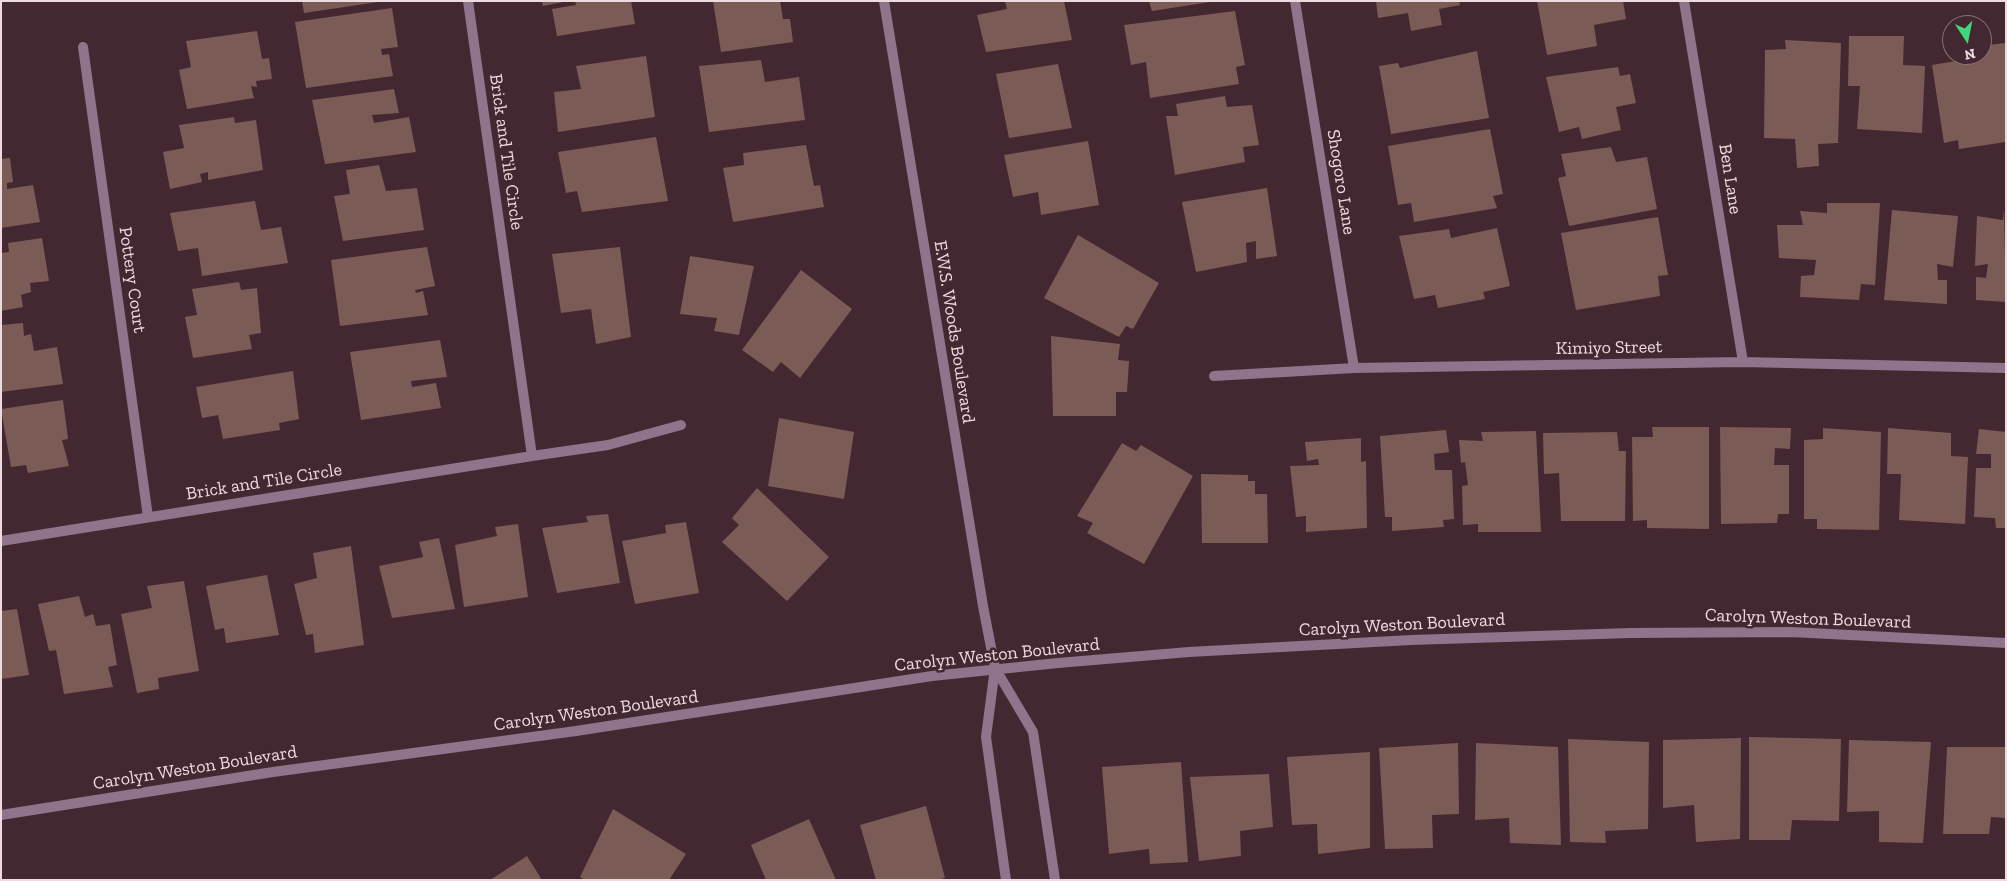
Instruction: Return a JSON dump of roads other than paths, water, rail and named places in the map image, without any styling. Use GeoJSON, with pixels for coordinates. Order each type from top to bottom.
{"type":"FeatureCollection","features":[{"type":"Feature","properties":{"kind":"street","name":"Brick and Tile Circle"},"geometry":{"type":"LineString","coordinates":[[468,1],[532,456]]}},
{"type":"Feature","properties":{"kind":"street","name":"E.W.S. Woods Boulevard"},"geometry":{"type":"LineString","coordinates":[[884,1],[982,606],[995,668]]}},
{"type":"Feature","properties":{"kind":"street","name":"Shogoro Lane"},"geometry":{"type":"LineString","coordinates":[[1295,1],[1354,368]]}},
{"type":"Feature","properties":{"kind":"street","name":"Ben Lane"},"geometry":{"type":"LineString","coordinates":[[1684,1],[1743,362]]}},
{"type":"Feature","properties":{"kind":"street","name":"Pottery Court"},"geometry":{"type":"LineString","coordinates":[[84,47],[148,518]]}},
{"type":"Feature","properties":{"kind":"street","name":"Kimiyo Street"},"geometry":{"type":"LineString","coordinates":[[1214,376],[1354,368],[1743,362],[2006,368]]}},
{"type":"Feature","properties":{"kind":"street","name":"Brick and Tile Circle"},"geometry":{"type":"LineString","coordinates":[[1,541],[608,445],[681,425]]}},
{"type":"Feature","properties":{"kind":"street","name":"Carolyn Weston Boulevard"},"geometry":{"type":"LineString","coordinates":[[1,815],[274,772],[576,731],[995,668],[1189,652],[1402,640],[1630,633],[1791,632],[2006,643]]}},
{"type":"Feature","properties":{"kind":"street"},"geometry":{"type":"LineString","coordinates":[[995,668],[986,737],[1006,880]]}},
{"type":"Feature","properties":{"kind":"street"},"geometry":{"type":"LineString","coordinates":[[995,668],[1032,732],[1055,880]]}}]}
